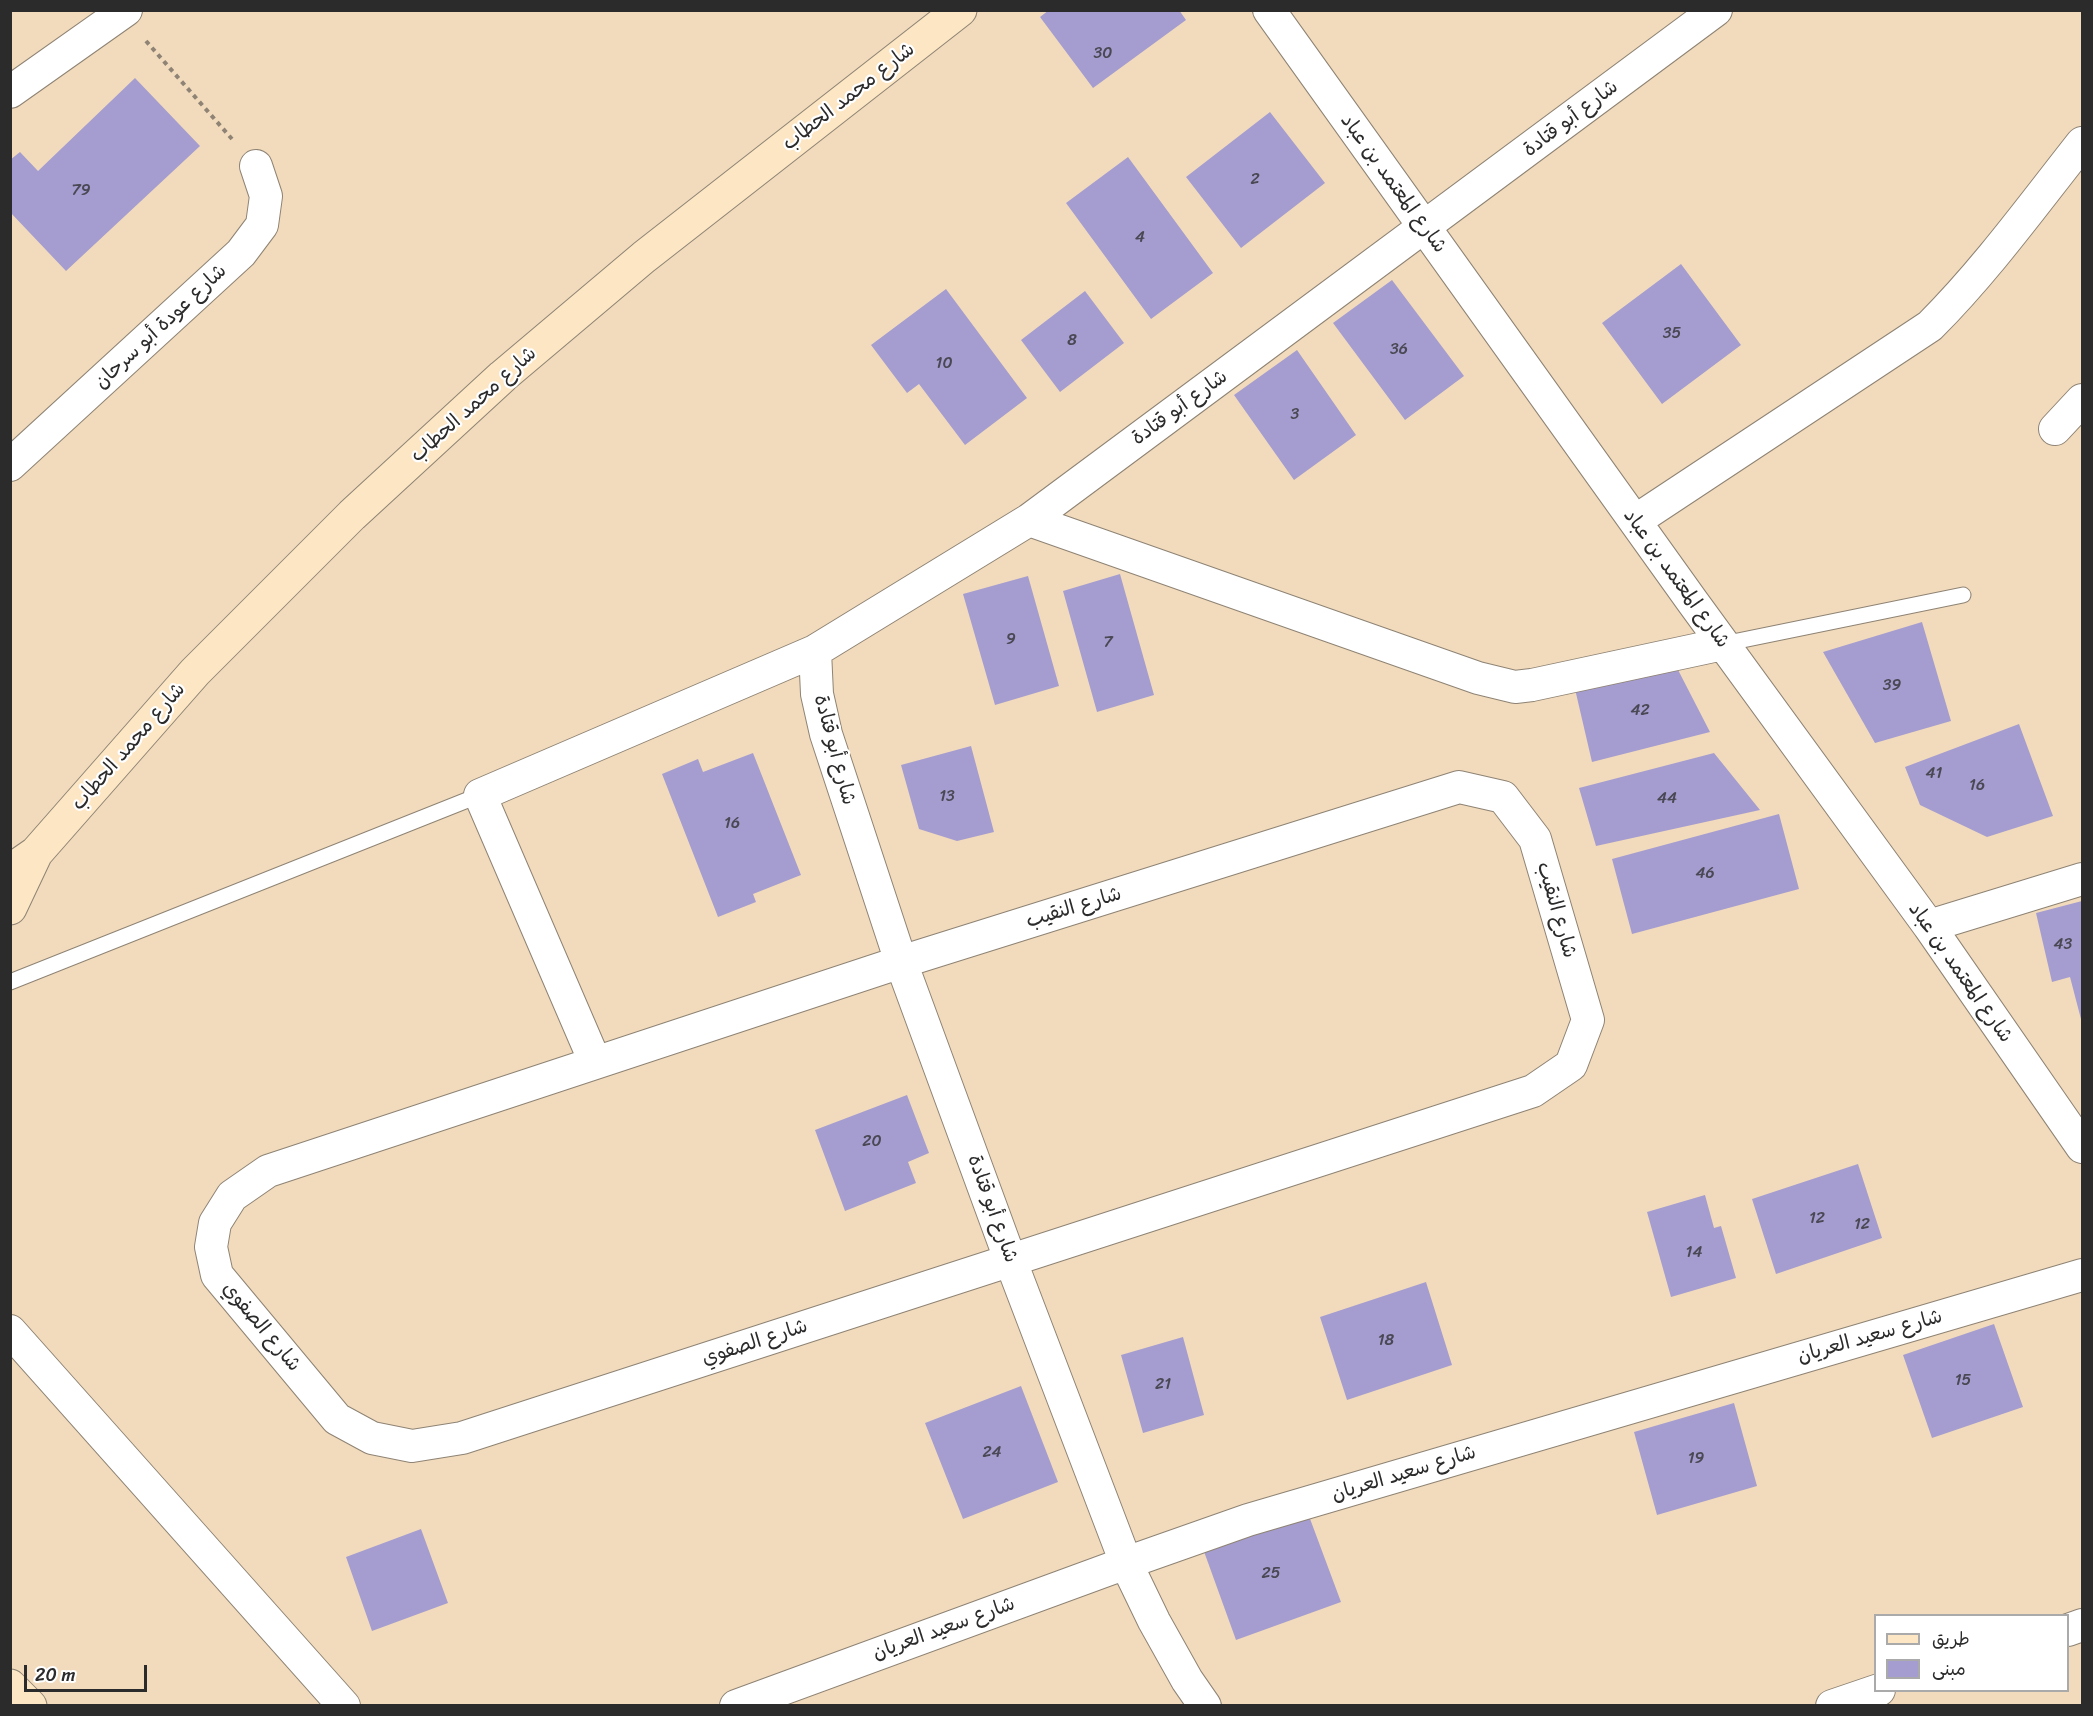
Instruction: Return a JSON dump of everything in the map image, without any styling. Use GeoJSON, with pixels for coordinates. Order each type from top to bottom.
{"type":"FeatureCollection","features":[{"type":"Feature","properties":{"kind":"street","name":"شارع محمد الحطاب"},"geometry":{"type":"LineString","coordinates":[[10,908],[23,862],[195,672],[352,515],[486,392],[644,257],[960,10]]}},
{"type":"Feature","properties":{"kind":"street","name":"شارع المعتمد بن عباد"},"geometry":{"type":"LineString","coordinates":[[1269,10],[1723,644],[1929,926],[2082,1147]]}},
{"type":"Feature","properties":{"kind":"street","name":"شارع أبو قتادة"},"geometry":{"type":"LineString","coordinates":[[1205,1706],[1187,1680],[1154,1621],[1126,1563],[1010,1259],[901,962],[826,734],[817,694],[815,651],[1029,520],[1716,10]]}},
{"type":"Feature","properties":{"kind":"street"},"geometry":{"type":"LineString","coordinates":[[10,92],[124,12]]}},
{"type":"Feature","properties":{"kind":"street"},"geometry":{"type":"LineString","coordinates":[[1635,521],[1930,326],[1975,277],[2082,143]]}},
{"type":"Feature","properties":{"kind":"street","name":"شارع عودة أبو سرحان"},"geometry":{"type":"LineString","coordinates":[[10,465],[241,253],[262,225],[266,196],[256,166]]}},
{"type":"Feature","properties":{"kind":"street"},"geometry":{"type":"LineString","coordinates":[[2055,429],[2082,400]]}},
{"type":"Feature","properties":{"kind":"street"},"geometry":{"type":"LineString","coordinates":[[1029,520],[1478,678],[1515,687],[1723,644]]}},
{"type":"Feature","properties":{"kind":"street"},"geometry":{"type":"LineString","coordinates":[[595,1062],[480,795],[815,651]]}},
{"type":"Feature","properties":{"kind":"street","name":"شارع النقيب"},"geometry":{"type":"LineString","coordinates":[[901,962],[1459,787],[1503,797],[1535,838],[1588,1020],[1571,1065],[1533,1091],[1010,1259]]}},
{"type":"Feature","properties":{"kind":"street"},"geometry":{"type":"LineString","coordinates":[[1929,926],[2082,879]]}},
{"type":"Feature","properties":{"kind":"street","name":"شارع الصفوي"},"geometry":{"type":"LineString","coordinates":[[901,962],[267,1171],[232,1196],[214,1222],[211,1247],[217,1275],[337,1419],[372,1438],[412,1446],[462,1438],[1010,1259]]}},
{"type":"Feature","properties":{"kind":"street","name":"شارع سعيد العريان"},"geometry":{"type":"LineString","coordinates":[[736,1706],[1248,1520],[2082,1275]]}},
{"type":"Feature","properties":{"kind":"street"},"geometry":{"type":"LineString","coordinates":[[10,1331],[344,1706]]}},
{"type":"Feature","properties":{"kind":"street"},"geometry":{"type":"LineString","coordinates":[[10,1686],[30,1706]]}},
{"type":"Feature","properties":{"kind":"street"},"geometry":{"type":"LineString","coordinates":[[1832,1706],[1874,1692]]}},
{"type":"Feature","properties":{"kind":"lane"},"geometry":{"type":"LineString","coordinates":[[1723,644],[1963,595]]}},
{"type":"Feature","properties":{"kind":"lane"},"geometry":{"type":"LineString","coordinates":[[10,982],[480,795]]}},
{"type":"Feature","properties":{"kind":"path"},"geometry":{"type":"LineString","coordinates":[[124,12],[256,166]]}},
{"type":"Feature","properties":{"kind":"building"},"geometry":{"type":"Polygon","coordinates":[[[1049,10],[1179,10],[1186,20],[1093,88],[1040,17],[1049,10]]]}},
{"type":"Feature","properties":{"kind":"building"},"geometry":{"type":"Polygon","coordinates":[[[135,78],[200,146],[66,271],[10,212],[10,160],[20,152],[38,171],[135,78]]]}},
{"type":"Feature","properties":{"kind":"building"},"geometry":{"type":"Polygon","coordinates":[[[1270,112],[1325,183],[1241,248],[1186,177],[1270,112]]]}},
{"type":"Feature","properties":{"kind":"building"},"geometry":{"type":"Polygon","coordinates":[[[1128,157],[1213,273],[1151,319],[1066,203],[1128,157]]]}},
{"type":"Feature","properties":{"kind":"building"},"geometry":{"type":"Polygon","coordinates":[[[1681,264],[1741,345],[1662,404],[1602,323],[1681,264]]]}},
{"type":"Feature","properties":{"kind":"building"},"geometry":{"type":"Polygon","coordinates":[[[1392,280],[1464,376],[1405,420],[1333,323],[1392,280]]]}},
{"type":"Feature","properties":{"kind":"building"},"geometry":{"type":"Polygon","coordinates":[[[946,289],[1027,398],[965,445],[919,384],[907,393],[871,345],[946,289]]]}},
{"type":"Feature","properties":{"kind":"building"},"geometry":{"type":"Polygon","coordinates":[[[1085,291],[1124,343],[1060,392],[1021,340],[1085,291]]]}},
{"type":"Feature","properties":{"kind":"building"},"geometry":{"type":"Polygon","coordinates":[[[1297,350],[1356,435],[1294,480],[1234,395],[1297,350]]]}},
{"type":"Feature","properties":{"kind":"building"},"geometry":{"type":"Polygon","coordinates":[[[1120,574],[1154,695],[1097,712],[1063,591],[1120,574]]]}},
{"type":"Feature","properties":{"kind":"building"},"geometry":{"type":"Polygon","coordinates":[[[1028,576],[1059,686],[995,705],[963,594],[1028,576]]]}},
{"type":"Feature","properties":{"kind":"building"},"geometry":{"type":"Polygon","coordinates":[[[1922,622],[1951,721],[1875,743],[1823,652],[1922,622]]]}},
{"type":"Feature","properties":{"kind":"building"},"geometry":{"type":"Polygon","coordinates":[[[1675,664],[1710,732],[1592,762],[1575,689],[1675,664]]]}},
{"type":"Feature","properties":{"kind":"building"},"geometry":{"type":"Polygon","coordinates":[[[2019,724],[2053,816],[1987,837],[1920,805],[1905,767],[2019,724]]]}},
{"type":"Feature","properties":{"kind":"building"},"geometry":{"type":"Polygon","coordinates":[[[971,746],[994,832],[957,841],[919,829],[901,765],[971,746]]]}},
{"type":"Feature","properties":{"kind":"building"},"geometry":{"type":"Polygon","coordinates":[[[753,753],[801,875],[753,894],[756,902],[718,917],[662,774],[698,759],[703,772],[753,753]]]}},
{"type":"Feature","properties":{"kind":"building"},"geometry":{"type":"Polygon","coordinates":[[[1714,753],[1760,810],[1596,846],[1579,788],[1714,753]]]}},
{"type":"Feature","properties":{"kind":"building"},"geometry":{"type":"Polygon","coordinates":[[[1779,814],[1799,889],[1632,934],[1612,859],[1779,814]]]}},
{"type":"Feature","properties":{"kind":"building"},"geometry":{"type":"Polygon","coordinates":[[[2082,901],[2082,1023],[2070,977],[2052,982],[2036,913],[2082,901]]]}},
{"type":"Feature","properties":{"kind":"building"},"geometry":{"type":"Polygon","coordinates":[[[907,1095],[929,1153],[908,1162],[916,1183],[845,1211],[815,1130],[907,1095]]]}},
{"type":"Feature","properties":{"kind":"building"},"geometry":{"type":"Polygon","coordinates":[[[1858,1164],[1882,1238],[1776,1274],[1752,1199],[1858,1164]]]}},
{"type":"Feature","properties":{"kind":"building"},"geometry":{"type":"Polygon","coordinates":[[[1705,1195],[1714,1228],[1721,1226],[1736,1278],[1671,1297],[1647,1212],[1705,1195]]]}},
{"type":"Feature","properties":{"kind":"building"},"geometry":{"type":"Polygon","coordinates":[[[1426,1282],[1452,1365],[1347,1400],[1320,1317],[1426,1282]]]}},
{"type":"Feature","properties":{"kind":"building"},"geometry":{"type":"Polygon","coordinates":[[[1994,1324],[2023,1407],[1932,1438],[1903,1355],[1994,1324]]]}},
{"type":"Feature","properties":{"kind":"building"},"geometry":{"type":"Polygon","coordinates":[[[1183,1337],[1204,1415],[1143,1433],[1121,1355],[1183,1337]]]}},
{"type":"Feature","properties":{"kind":"building"},"geometry":{"type":"Polygon","coordinates":[[[1021,1386],[1058,1482],[963,1519],[925,1423],[1021,1386]]]}},
{"type":"Feature","properties":{"kind":"building"},"geometry":{"type":"Polygon","coordinates":[[[1734,1403],[1757,1486],[1657,1515],[1634,1432],[1734,1403]]]}},
{"type":"Feature","properties":{"kind":"building"},"geometry":{"type":"Polygon","coordinates":[[[1306,1508],[1341,1602],[1236,1640],[1202,1546],[1306,1508]]]}},
{"type":"Feature","properties":{"kind":"building"},"geometry":{"type":"Polygon","coordinates":[[[421,1529],[448,1603],[372,1631],[346,1557],[421,1529]]]}}]}
